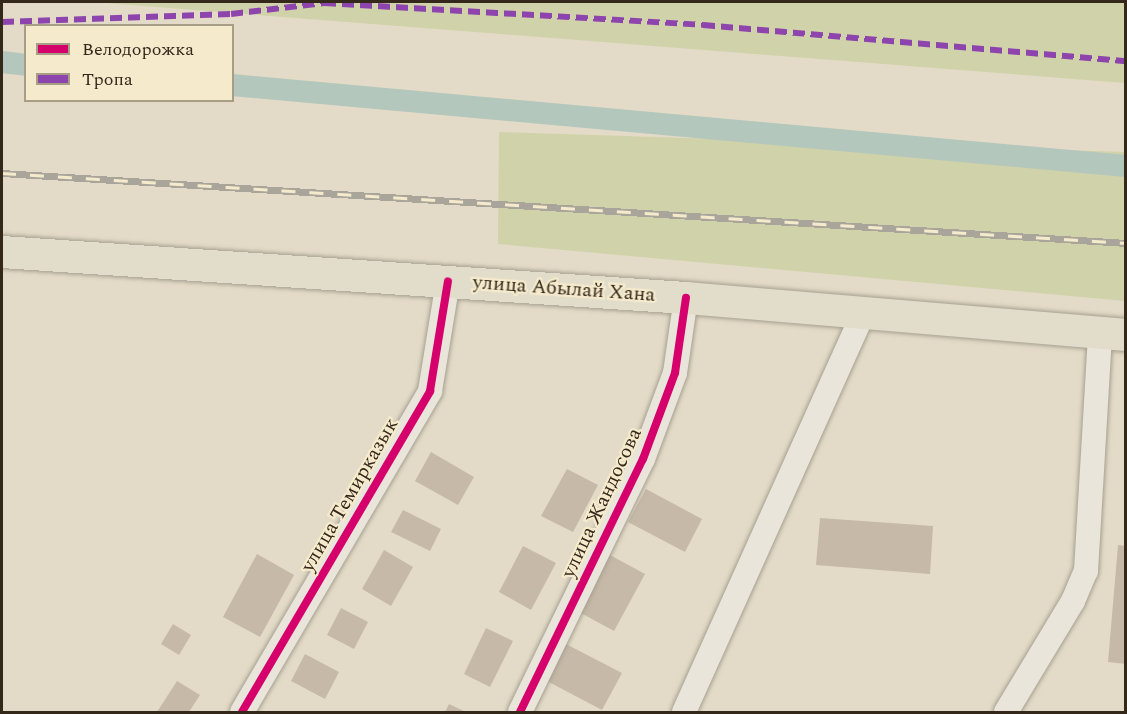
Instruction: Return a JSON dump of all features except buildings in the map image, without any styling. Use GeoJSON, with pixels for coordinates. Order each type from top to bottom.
{"type":"FeatureCollection","features":[{"type":"Feature","properties":{"kind":"main road","name":"улица Абылай Хана"},"geometry":{"type":"LineString","coordinates":[[2,252],[686,298],[1113,334]]}},
{"type":"Feature","properties":{"kind":"street","name":"улица Темирказык"},"geometry":{"type":"LineString","coordinates":[[242,712],[430,391],[448,281]]}},
{"type":"Feature","properties":{"kind":"street","name":"улица Жандосова"},"geometry":{"type":"LineString","coordinates":[[520,712],[644,459],[675,374],[686,298]]}},
{"type":"Feature","properties":{"kind":"street"},"geometry":{"type":"LineString","coordinates":[[684,712],[862,313]]}},
{"type":"Feature","properties":{"kind":"street"},"geometry":{"type":"LineString","coordinates":[[1006,712],[1073,601],[1086,572],[1113,334]]}},
{"type":"Feature","properties":{"kind":"green space"},"geometry":{"type":"Polygon","coordinates":[[[93,2],[1125,2],[1125,83],[93,2]]]}},
{"type":"Feature","properties":{"kind":"green space"},"geometry":{"type":"Polygon","coordinates":[[[499,132],[1125,152],[1125,301],[498,244],[499,132]]]}},
{"type":"Feature","properties":{"kind":"waterway"},"geometry":{"type":"LineString","coordinates":[[2,62],[24,65]]}},
{"type":"Feature","properties":{"kind":"waterway"},"geometry":{"type":"LineString","coordinates":[[234,85],[1126,166]]}},
{"type":"Feature","properties":{"kind":"railway"},"geometry":{"type":"LineString","coordinates":[[2,173],[1126,243]]}},
{"type":"Feature","properties":{"kind":"marked path"},"geometry":{"type":"LineString","coordinates":[[2,22],[231,14],[324,3],[703,25],[1126,61]]}},
{"type":"Feature","properties":{"kind":"cycle path"},"geometry":{"type":"LineString","coordinates":[[242,712],[430,391],[448,281]]}},
{"type":"Feature","properties":{"kind":"cycle path"},"geometry":{"type":"LineString","coordinates":[[520,712],[643,459],[675,373],[686,298]]}}]}
